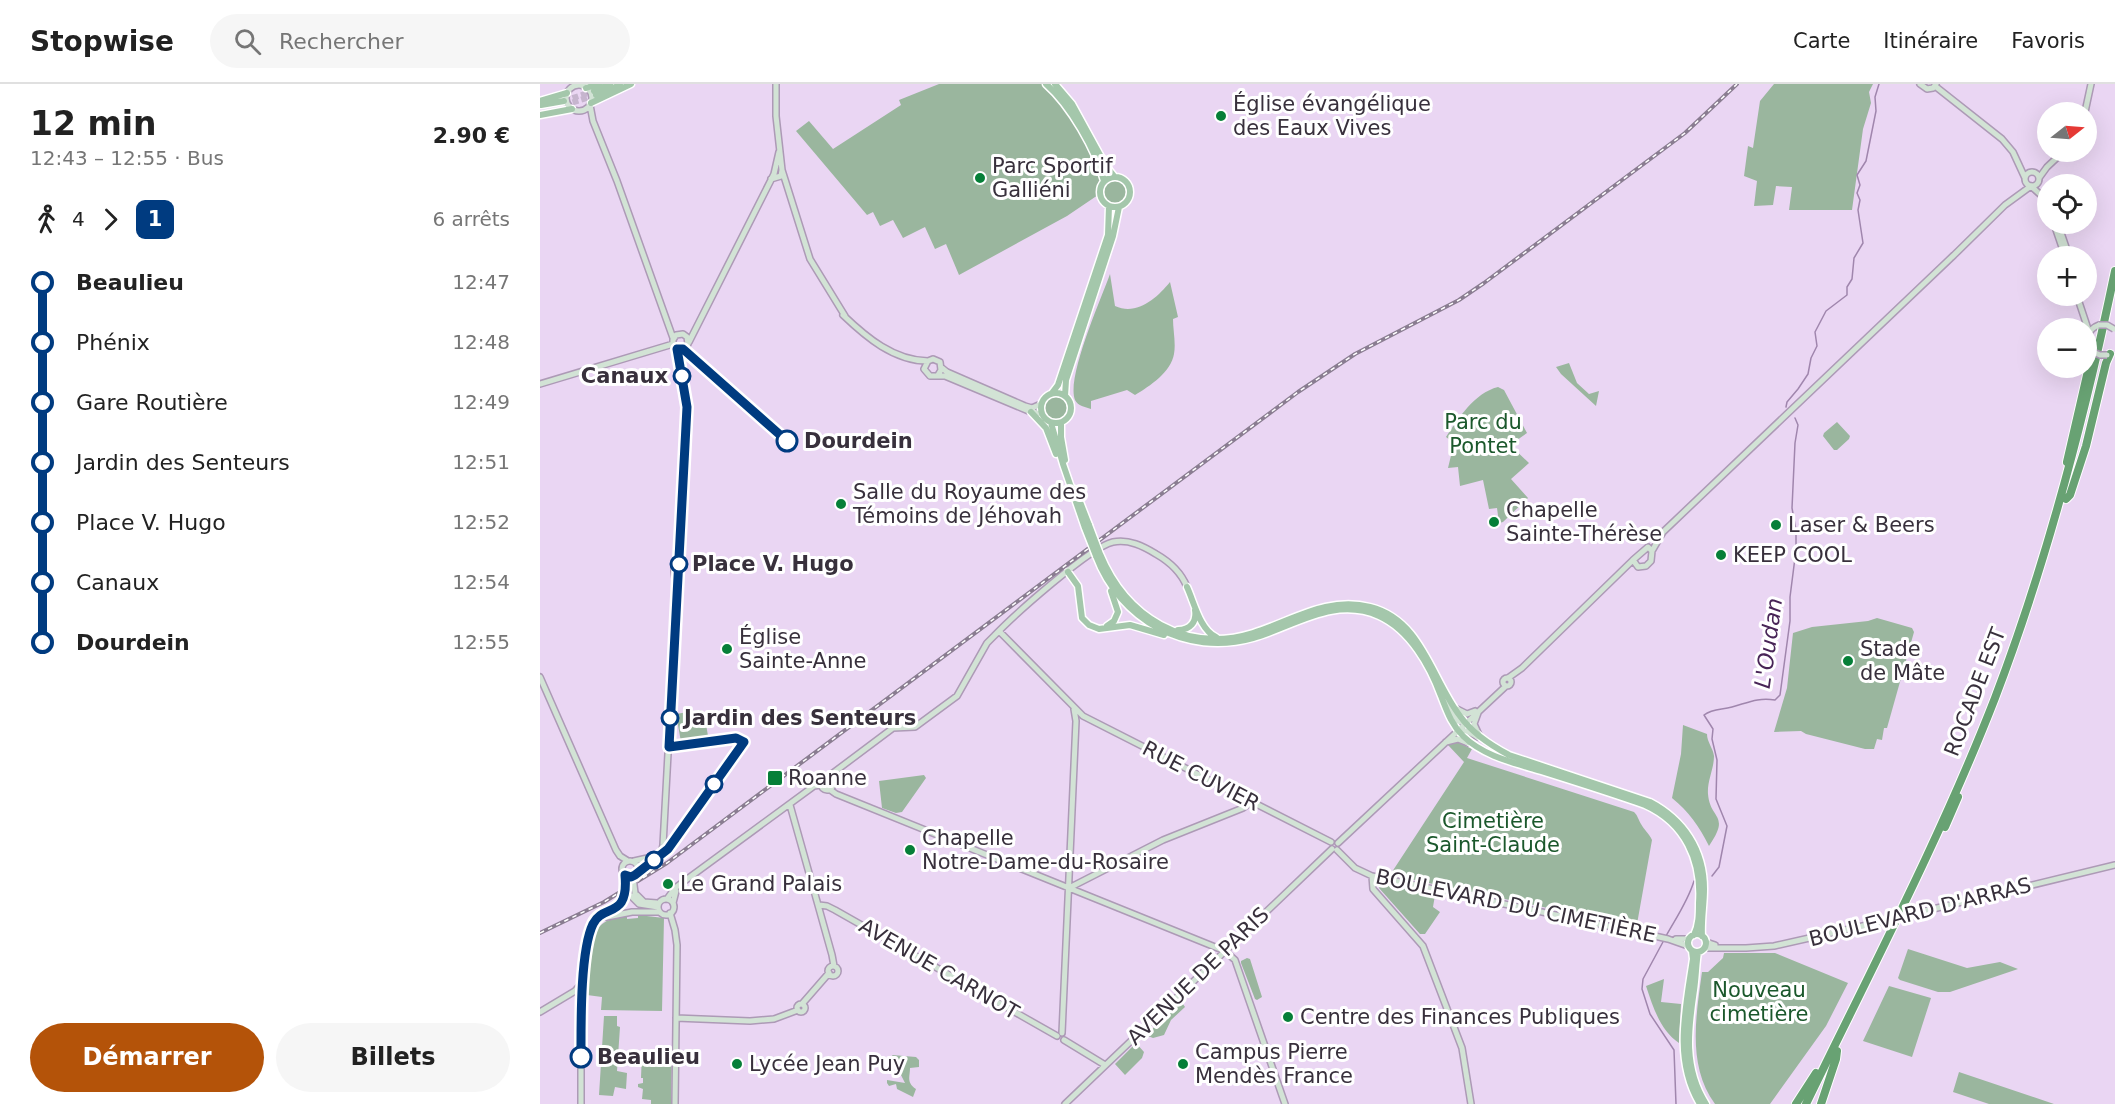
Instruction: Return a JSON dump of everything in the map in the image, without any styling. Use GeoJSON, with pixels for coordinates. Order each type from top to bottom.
{"type":"FeatureCollection","features":[{"type":"Feature","properties":{"kind":"highway","name":"ROCADE EST"},"geometry":{"type":"LineString","coordinates":[[1806,1104],[1935,836],[1974,747],[2014,646],[2059,508],[2089,393],[2115,271]]}},
{"type":"Feature","properties":{"kind":"highway","name":"ROCADE EST"},"geometry":{"type":"LineString","coordinates":[[1811,1104],[1949,817],[1977,753],[2042,578],[2066,499],[2115,292]]}},
{"type":"Feature","properties":{"kind":"highway"},"geometry":{"type":"LineString","coordinates":[[2066,499],[2070,495],[2086,446],[2106,363],[2111,353]]}},
{"type":"Feature","properties":{"kind":"highway"},"geometry":{"type":"LineString","coordinates":[[2059,508],[2058,501],[2086,378]]}},
{"type":"Feature","properties":{"kind":"highway"},"geometry":{"type":"LineString","coordinates":[[1796,1104],[1834,1040],[1839,1037]]}},
{"type":"Feature","properties":{"kind":"highway"},"geometry":{"type":"LineString","coordinates":[[1821,1104],[1837,1051]]}},
{"type":"Feature","properties":{"kind":"main road"},"geometry":{"type":"LineString","coordinates":[[584,86],[599,84]]}},
{"type":"Feature","properties":{"kind":"main road"},"geometry":{"type":"LineString","coordinates":[[610,84],[595,93],[622,84]]}},
{"type":"Feature","properties":{"kind":"main road"},"geometry":{"type":"LineString","coordinates":[[590,104],[631,84]]}},
{"type":"Feature","properties":{"kind":"main road"},"geometry":{"type":"LineString","coordinates":[[1047,84],[1065,104],[1076,121],[1099,165],[1104,181]]}},
{"type":"Feature","properties":{"kind":"main road"},"geometry":{"type":"LineString","coordinates":[[1055,84],[1072,104],[1106,166],[1114,176],[1125,180],[1130,188],[1127,201],[1119,207],[1113,236],[1067,375],[1064,387],[1065,396]]}},
{"type":"Feature","properties":{"kind":"main road"},"geometry":{"type":"LineString","coordinates":[[540,105],[567,93]]}},
{"type":"Feature","properties":{"kind":"main road"},"geometry":{"type":"LineString","coordinates":[[540,105],[564,103]]}},
{"type":"Feature","properties":{"kind":"main road"},"geometry":{"type":"LineString","coordinates":[[540,115],[572,109]]}},
{"type":"Feature","properties":{"kind":"main road"},"geometry":{"type":"LineString","coordinates":[[1114,176],[1104,181],[1100,195],[1109,206],[1119,207]]}},
{"type":"Feature","properties":{"kind":"main road"},"geometry":{"type":"LineString","coordinates":[[1077,506],[1051,423],[1042,414],[1041,404],[1058,385],[1102,254],[1109,223],[1109,206]]}},
{"type":"Feature","properties":{"kind":"main road"},"geometry":{"type":"LineString","coordinates":[[1051,423],[1061,423],[1067,419],[1071,411],[1070,402],[1065,396],[1052,393]]}},
{"type":"Feature","properties":{"kind":"main road"},"geometry":{"type":"LineString","coordinates":[[1031,412],[1047,430],[1087,526]]}},
{"type":"Feature","properties":{"kind":"main road"},"geometry":{"type":"LineString","coordinates":[[1061,423],[1061,437],[1067,466],[1102,571],[1118,609],[1114,621],[1104,628]]}},
{"type":"Feature","properties":{"kind":"main road"},"geometry":{"type":"LineString","coordinates":[[1098,555],[1125,598],[1150,619],[1172,630],[1206,638],[1253,633],[1330,605],[1368,606],[1393,617],[1412,634],[1423,649],[1456,711],[1461,726],[1474,745],[1511,762],[1623,797],[1657,811],[1672,822],[1688,842],[1696,862],[1699,878],[1689,1054],[1693,1077],[1706,1104]]}},
{"type":"Feature","properties":{"kind":"main road"},"geometry":{"type":"LineString","coordinates":[[1102,571],[1116,593],[1133,612],[1154,627],[1206,643],[1232,643],[1267,634],[1324,611],[1338,609],[1364,611],[1386,619],[1408,638],[1421,656],[1441,695],[1450,719],[1509,755],[1650,802],[1678,822],[1695,846],[1701,863],[1704,890],[1684,1049],[1688,1078],[1700,1104]]}},
{"type":"Feature","properties":{"kind":"main road"},"geometry":{"type":"LineString","coordinates":[[1068,572],[1078,586],[1084,622],[1094,628],[1130,626],[1179,640],[1187,639]]}},
{"type":"Feature","properties":{"kind":"main road"},"geometry":{"type":"LineString","coordinates":[[1188,587],[1206,629],[1212,635],[1221,638]]}},
{"type":"Feature","properties":{"kind":"main road"},"geometry":{"type":"LineString","coordinates":[[1172,630],[1184,630],[1193,624],[1196,614],[1191,595]]}},
{"type":"Feature","properties":{"kind":"street"},"geometry":{"type":"LineString","coordinates":[[675,343],[684,349],[688,344],[779,174],[776,84]]}},
{"type":"Feature","properties":{"kind":"street"},"geometry":{"type":"LineString","coordinates":[[1920,84],[1927,89],[1936,85],[2002,139],[2018,160],[2037,178]]}},
{"type":"Feature","properties":{"kind":"street"},"geometry":{"type":"LineString","coordinates":[[2087,102],[2091,84]]}},
{"type":"Feature","properties":{"kind":"street"},"geometry":{"type":"LineString","coordinates":[[594,121],[582,111],[572,109],[567,103],[567,93],[574,85],[584,86],[591,95],[590,104],[594,121],[675,343],[687,407],[679,556],[674,571],[677,589],[663,845],[659,855],[638,872],[628,876]]}},
{"type":"Feature","properties":{"kind":"street"},"geometry":{"type":"LineString","coordinates":[[582,111],[590,104]]}},
{"type":"Feature","properties":{"kind":"street"},"geometry":{"type":"LineString","coordinates":[[779,152],[779,174],[793,205],[808,253],[839,311],[868,339],[912,359],[930,376],[945,376],[1031,412],[1042,414]]}},
{"type":"Feature","properties":{"kind":"street"},"geometry":{"type":"LineString","coordinates":[[2018,160],[2025,179],[2037,192]]}},
{"type":"Feature","properties":{"kind":"street"},"geometry":{"type":"LineString","coordinates":[[1634,563],[1644,567],[1650,563],[1653,539],[1954,255],[2005,205],[2025,179],[2045,162]]}},
{"type":"Feature","properties":{"kind":"street"},"geometry":{"type":"LineString","coordinates":[[2043,174],[2052,162]]}},
{"type":"Feature","properties":{"kind":"street"},"geometry":{"type":"LineString","coordinates":[[2005,205],[2037,182]]}},
{"type":"Feature","properties":{"kind":"street"},"geometry":{"type":"LineString","coordinates":[[2081,306],[2085,318]]}},
{"type":"Feature","properties":{"kind":"street"},"geometry":{"type":"LineString","coordinates":[[2084,314],[2099,325],[2107,325],[2114,329]]}},
{"type":"Feature","properties":{"kind":"street"},"geometry":{"type":"LineString","coordinates":[[686,336],[696,329]]}},
{"type":"Feature","properties":{"kind":"street"},"geometry":{"type":"LineString","coordinates":[[540,384],[675,343],[680,333],[686,336],[688,344]]}},
{"type":"Feature","properties":{"kind":"street"},"geometry":{"type":"LineString","coordinates":[[912,359],[938,361],[947,372],[1025,406],[1032,408],[1041,404]]}},
{"type":"Feature","properties":{"kind":"street"},"geometry":{"type":"LineString","coordinates":[[924,369],[928,361]]}},
{"type":"Feature","properties":{"kind":"street"},"geometry":{"type":"LineString","coordinates":[[938,375],[942,368]]}},
{"type":"Feature","properties":{"kind":"street"},"geometry":{"type":"LineString","coordinates":[[821,785],[823,779],[829,778],[893,728],[915,727],[957,696],[987,643],[1068,572],[1103,545],[1116,541],[1147,548],[1166,560],[1180,573],[1188,587]]}},
{"type":"Feature","properties":{"kind":"street"},"geometry":{"type":"LineString","coordinates":[[1333,847],[1339,846],[1338,843],[1504,684],[1510,685],[1510,679],[1634,563],[1644,549],[1650,549]]}},
{"type":"Feature","properties":{"kind":"street","name":"RUE CUVIER"},"geometry":{"type":"LineString","coordinates":[[999,631],[1083,716],[1252,802],[1333,847]]}},
{"type":"Feature","properties":{"kind":"street"},"geometry":{"type":"LineString","coordinates":[[540,677],[618,854],[638,865],[638,872]]}},
{"type":"Feature","properties":{"kind":"street"},"geometry":{"type":"LineString","coordinates":[[1441,695],[1461,726],[1482,739]]}},
{"type":"Feature","properties":{"kind":"street"},"geometry":{"type":"LineString","coordinates":[[1452,705],[1466,714],[1480,709]]}},
{"type":"Feature","properties":{"kind":"street"},"geometry":{"type":"LineString","coordinates":[[1061,1036],[1076,721],[1074,707]]}},
{"type":"Feature","properties":{"kind":"street"},"geometry":{"type":"LineString","coordinates":[[1480,709],[1474,724],[1482,739]]}},
{"type":"Feature","properties":{"kind":"street"},"geometry":{"type":"LineString","coordinates":[[1442,744],[1458,739],[1474,745]]}},
{"type":"Feature","properties":{"kind":"street"},"geometry":{"type":"LineString","coordinates":[[829,778],[832,784],[829,789]]}},
{"type":"Feature","properties":{"kind":"street"},"geometry":{"type":"LineString","coordinates":[[821,785],[824,789],[829,789],[836,794],[1225,951],[1235,960]]}},
{"type":"Feature","properties":{"kind":"street"},"geometry":{"type":"LineString","coordinates":[[670,901],[675,888],[814,786],[821,785]]}},
{"type":"Feature","properties":{"kind":"street"},"geometry":{"type":"LineString","coordinates":[[1069,888],[1163,840],[1244,808],[1252,802]]}},
{"type":"Feature","properties":{"kind":"street"},"geometry":{"type":"LineString","coordinates":[[676,1018],[750,1021],[774,1019],[804,1010],[805,1006],[802,1004],[828,973],[829,967],[834,966],[790,805]]}},
{"type":"Feature","properties":{"kind":"street"},"geometry":{"type":"LineString","coordinates":[[630,895],[628,876],[622,866],[631,861],[651,858],[663,845]]}},
{"type":"Feature","properties":{"kind":"street","name":"BOULEVARD DU CIMETIÈRE"},"geometry":{"type":"LineString","coordinates":[[1333,847],[1355,868],[1372,876],[1697,944]]}},
{"type":"Feature","properties":{"kind":"street","name":"AVENUE DE PARIS"},"geometry":{"type":"LineString","coordinates":[[1065,1104],[1333,847]]}},
{"type":"Feature","properties":{"kind":"street","name":"BOULEVARD D'ARRAS"},"geometry":{"type":"LineString","coordinates":[[1697,944],[1752,948],[1796,942],[2115,865]]}},
{"type":"Feature","properties":{"kind":"street"},"geometry":{"type":"LineString","coordinates":[[628,876],[630,895]]}},
{"type":"Feature","properties":{"kind":"street"},"geometry":{"type":"LineString","coordinates":[[1372,876],[1373,889],[1423,946],[1460,1043],[1472,1104]]}},
{"type":"Feature","properties":{"kind":"street"},"geometry":{"type":"LineString","coordinates":[[630,895],[658,908],[663,915],[670,913],[674,908],[670,901]]}},
{"type":"Feature","properties":{"kind":"street"},"geometry":{"type":"LineString","coordinates":[[540,1012],[575,991],[582,984],[591,929],[597,919],[616,909],[630,895]]}},
{"type":"Feature","properties":{"kind":"street"},"geometry":{"type":"LineString","coordinates":[[658,908],[662,900],[670,901]]}},
{"type":"Feature","properties":{"kind":"street","name":"AVENUE CARNOT"},"geometry":{"type":"LineString","coordinates":[[819,905],[827,906],[1061,1036],[1105,1065]]}},
{"type":"Feature","properties":{"kind":"street"},"geometry":{"type":"LineString","coordinates":[[591,929],[611,915],[658,908]]}},
{"type":"Feature","properties":{"kind":"street"},"geometry":{"type":"LineString","coordinates":[[670,913],[676,936],[675,1104]]}},
{"type":"Feature","properties":{"kind":"street"},"geometry":{"type":"LineString","coordinates":[[1233,943],[1235,960],[1285,1104]]}},
{"type":"Feature","properties":{"kind":"street"},"geometry":{"type":"LineString","coordinates":[[581,1104],[584,972]]}},
{"type":"Feature","properties":{"kind":"street"},"geometry":{"type":"LineString","coordinates":[[575,991],[583,992]]}},
{"type":"Feature","properties":{"kind":"green space","name":"Parc Sportif Galliéni"},"geometry":{"type":"Polygon","coordinates":[[[939,84],[1044,84],[1069,112],[1101,176],[1098,195],[1067,216],[959,275],[946,244],[935,249],[925,227],[903,238],[893,220],[880,226],[873,212],[867,215],[796,131],[809,121],[833,149],[901,105],[899,100],[939,84]]]}},
{"type":"Feature","properties":{"kind":"green space"},"geometry":{"type":"Polygon","coordinates":[[[1774,84],[1873,84],[1869,92],[1871,103],[1863,129],[1852,210],[1789,210],[1792,187],[1776,186],[1773,205],[1754,206],[1757,181],[1744,176],[1748,146],[1753,148],[1760,101],[1774,84]]]}},
{"type":"Feature","properties":{"kind":"green space"},"geometry":{"type":"Polygon","coordinates":[[[1115,178],[1124,182],[1128,191],[1124,200],[1115,204],[1106,200],[1102,191],[1106,182],[1115,178]]]}},
{"type":"Feature","properties":{"kind":"green space"},"geometry":{"type":"Polygon","coordinates":[[[1110,274],[1115,306],[1123,308],[1131,309],[1146,304],[1170,282],[1178,317],[1173,319],[1174,354],[1164,373],[1135,395],[1127,390],[1091,401],[1091,409],[1080,405],[1075,400],[1075,375],[1110,274]]]}},
{"type":"Feature","properties":{"kind":"green space"},"geometry":{"type":"Polygon","coordinates":[[[1569,363],[1577,383],[1589,394],[1599,391],[1596,406],[1556,367],[1569,363]]]}},
{"type":"Feature","properties":{"kind":"green space","name":"Parc du Pontet"},"geometry":{"type":"Polygon","coordinates":[[[1498,387],[1504,390],[1527,433],[1510,445],[1529,463],[1511,479],[1528,498],[1503,522],[1499,523],[1497,508],[1489,509],[1483,480],[1460,486],[1458,467],[1448,468],[1454,443],[1446,437],[1474,401],[1489,390],[1498,387]]]}},
{"type":"Feature","properties":{"kind":"green space"},"geometry":{"type":"Polygon","coordinates":[[[1056,395],[1065,399],[1069,408],[1065,417],[1056,421],[1047,417],[1043,408],[1047,399],[1056,395]]]}},
{"type":"Feature","properties":{"kind":"green space"},"geometry":{"type":"Polygon","coordinates":[[[1837,422],[1850,436],[1837,450],[1834,450],[1823,436],[1837,422]]]}},
{"type":"Feature","properties":{"kind":"green space","name":"Stade de Mâte"},"geometry":{"type":"Polygon","coordinates":[[[1877,618],[1912,628],[1914,632],[1887,728],[1884,728],[1882,740],[1877,739],[1874,749],[1865,749],[1801,731],[1774,732],[1787,688],[1793,633],[1812,627],[1877,618]]]}},
{"type":"Feature","properties":{"kind":"green space","name":"Jardin des Senteurs"},"geometry":{"type":"Polygon","coordinates":[[[700,710],[704,712],[708,736],[681,742],[676,714],[700,710]]]}},
{"type":"Feature","properties":{"kind":"green space"},"geometry":{"type":"Polygon","coordinates":[[[1683,725],[1707,734],[1714,756],[1708,794],[1719,822],[1709,846],[1693,820],[1672,798],[1681,754],[1683,725]]]}},
{"type":"Feature","properties":{"kind":"green space","name":"Cimetière Saint-Claude"},"geometry":{"type":"Polygon","coordinates":[[[1451,742],[1457,742],[1472,749],[1467,758],[1634,812],[1652,840],[1637,924],[1633,926],[1390,875],[1464,762],[1448,745],[1451,742]]]}},
{"type":"Feature","properties":{"kind":"green space"},"geometry":{"type":"Polygon","coordinates":[[[924,775],[926,778],[902,812],[896,813],[882,808],[879,781],[924,775]]]}},
{"type":"Feature","properties":{"kind":"green space"},"geometry":{"type":"Polygon","coordinates":[[[1381,884],[1435,895],[1433,907],[1440,912],[1425,934],[1420,934],[1379,888],[1381,884]]]}},
{"type":"Feature","properties":{"kind":"green space"},"geometry":{"type":"Polygon","coordinates":[[[638,915],[664,918],[662,1011],[601,1010],[602,997],[587,995],[594,933],[608,920],[627,916],[627,919],[638,918],[638,915]]]}},
{"type":"Feature","properties":{"kind":"green space"},"geometry":{"type":"Polygon","coordinates":[[[1908,949],[1967,968],[2000,962],[2018,969],[1950,992],[1938,992],[1898,978],[1908,949]]]}},
{"type":"Feature","properties":{"kind":"green space","name":"Nouveau cimetière"},"geometry":{"type":"Polygon","coordinates":[[[1724,953],[1775,953],[1848,983],[1826,1026],[1770,1104],[1715,1104],[1700,1074],[1696,1023],[1702,972],[1708,972],[1723,958],[1724,953]]]}},
{"type":"Feature","properties":{"kind":"green space"},"geometry":{"type":"Polygon","coordinates":[[[1247,958],[1250,959],[1262,997],[1257,1000],[1241,963],[1247,958]]]}},
{"type":"Feature","properties":{"kind":"green space"},"geometry":{"type":"Polygon","coordinates":[[[1664,979],[1661,1002],[1681,1004],[1679,1043],[1662,1025],[1646,986],[1664,979]]]}},
{"type":"Feature","properties":{"kind":"green space"},"geometry":{"type":"Polygon","coordinates":[[[1889,986],[1931,998],[1912,1057],[1863,1041],[1889,986]]]}},
{"type":"Feature","properties":{"kind":"green space"},"geometry":{"type":"Polygon","coordinates":[[[1181,1001],[1185,1007],[1171,1020],[1164,1035],[1153,1038],[1148,1036],[1149,1032],[1181,1001]]]}},
{"type":"Feature","properties":{"kind":"green space"},"geometry":{"type":"Polygon","coordinates":[[[604,1016],[617,1016],[617,1026],[620,1027],[617,1071],[627,1073],[626,1089],[615,1087],[613,1096],[599,1095],[604,1016]]]}},
{"type":"Feature","properties":{"kind":"green space"},"geometry":{"type":"Polygon","coordinates":[[[1136,1043],[1144,1052],[1142,1058],[1125,1075],[1115,1064],[1136,1043]]]}},
{"type":"Feature","properties":{"kind":"green space"},"geometry":{"type":"Polygon","coordinates":[[[642,1052],[672,1052],[671,1104],[651,1104],[651,1100],[642,1099],[643,1089],[638,1087],[638,1084],[643,1083],[643,1078],[641,1078],[642,1052]]]}},
{"type":"Feature","properties":{"kind":"green space"},"geometry":{"type":"Polygon","coordinates":[[[892,1055],[916,1057],[919,1060],[919,1067],[910,1068],[910,1082],[916,1089],[913,1097],[897,1089],[896,1084],[889,1086],[887,1083],[887,1080],[905,1083],[892,1055]]]}},
{"type":"Feature","properties":{"kind":"green space"},"geometry":{"type":"Polygon","coordinates":[[[1959,1072],[2054,1104],[1989,1104],[1953,1092],[1959,1072]]]}},
{"type":"Feature","properties":{"kind":"waterway","name":"L'Oudan"},"geometry":{"type":"LineString","coordinates":[[1786,407],[1787,402],[1808,374],[1811,358],[1817,346],[1815,332],[1826,311],[1847,295],[1847,287],[1852,279],[1854,258],[1863,243],[1858,210],[1860,200],[1857,193],[1860,185],[1857,175],[1866,161],[1879,84]]}},
{"type":"Feature","properties":{"kind":"waterway","name":"L'Oudan"},"geometry":{"type":"LineString","coordinates":[[1712,876],[1719,867],[1727,826],[1716,799],[1717,760],[1712,739],[1713,729],[1704,715],[1714,710],[1753,701],[1775,700],[1780,695],[1790,621],[1790,597],[1796,550],[1796,530],[1792,508],[1798,425],[1795,418]]}},
{"type":"Feature","properties":{"kind":"waterway","name":"L'Oudan"},"geometry":{"type":"LineString","coordinates":[[1666,936],[1694,881]]}},
{"type":"Feature","properties":{"kind":"waterway","name":"L'Oudan"},"geometry":{"type":"LineString","coordinates":[[1664,940],[1643,979],[1642,989],[1650,1014],[1674,1050],[1676,1104]]}},
{"type":"Feature","properties":{"kind":"tunnel"},"geometry":{"type":"LineString","coordinates":[[564,101],[594,91]]}},
{"type":"Feature","properties":{"kind":"tunnel"},"geometry":{"type":"LineString","coordinates":[[564,105],[596,95]]}},
{"type":"Feature","properties":{"kind":"railway"},"geometry":{"type":"LineString","coordinates":[[540,933],[604,902],[667,863],[1298,392],[1355,354],[1459,300],[1484,283],[1685,133],[1737,84]]}},
{"type":"Feature","properties":{"kind":"bus line","name":"1"},"geometry":{"type":"LineString","coordinates":[[581,1057],[584,972],[592,925],[597,919],[620,905],[626,891],[625,875],[627,877],[635,875],[665,853],[744,742],[736,738],[669,747],[687,407],[677,349],[683,349],[741,403],[787,441]]}},
{"type":"Feature","properties":{"kind":"place","name":"Église évangélique des Eaux Vives"},"geometry":{"type":"Point","coordinates":[1221,116]}},
{"type":"Feature","properties":{"kind":"place","name":"Parc Sportif Galliéni"},"geometry":{"type":"Point","coordinates":[980,178]}},
{"type":"Feature","properties":{"kind":"place","name":"Canaux"},"geometry":{"type":"Point","coordinates":[682,376]}},
{"type":"Feature","properties":{"kind":"place","name":"Dourdein"},"geometry":{"type":"Point","coordinates":[787,441]}},
{"type":"Feature","properties":{"kind":"place","name":"Salle du Royaume des Témoins de Jéhovah"},"geometry":{"type":"Point","coordinates":[841,504]}},
{"type":"Feature","properties":{"kind":"place","name":"Chapelle Sainte-Thérèse"},"geometry":{"type":"Point","coordinates":[1494,522]}},
{"type":"Feature","properties":{"kind":"place","name":"Laser & Beers"},"geometry":{"type":"Point","coordinates":[1776,525]}},
{"type":"Feature","properties":{"kind":"place","name":"KEEP COOL"},"geometry":{"type":"Point","coordinates":[1721,555]}},
{"type":"Feature","properties":{"kind":"place","name":"Place V. Hugo"},"geometry":{"type":"Point","coordinates":[679,564]}},
{"type":"Feature","properties":{"kind":"place","name":"Église Sainte-Anne"},"geometry":{"type":"Point","coordinates":[727,649]}},
{"type":"Feature","properties":{"kind":"place","name":"Stade de Mâte"},"geometry":{"type":"Point","coordinates":[1848,661]}},
{"type":"Feature","properties":{"kind":"place","name":"Jardin des Senteurs"},"geometry":{"type":"Point","coordinates":[670,718]}},
{"type":"Feature","properties":{"kind":"place","name":"Roanne"},"geometry":{"type":"Point","coordinates":[775,778]}},
{"type":"Feature","properties":{"kind":"place","name":"Chapelle Notre-Dame-du-Rosaire"},"geometry":{"type":"Point","coordinates":[910,850]}},
{"type":"Feature","properties":{"kind":"place","name":"Le Grand Palais"},"geometry":{"type":"Point","coordinates":[668,884]}},
{"type":"Feature","properties":{"kind":"place","name":"Centre des Finances Publiques"},"geometry":{"type":"Point","coordinates":[1288,1017]}},
{"type":"Feature","properties":{"kind":"place","name":"Beaulieu"},"geometry":{"type":"Point","coordinates":[581,1057]}},
{"type":"Feature","properties":{"kind":"place","name":"Lycée Jean Puy"},"geometry":{"type":"Point","coordinates":[737,1064]}},
{"type":"Feature","properties":{"kind":"place","name":"Campus Pierre Mendès France"},"geometry":{"type":"Point","coordinates":[1183,1064]}}]}
